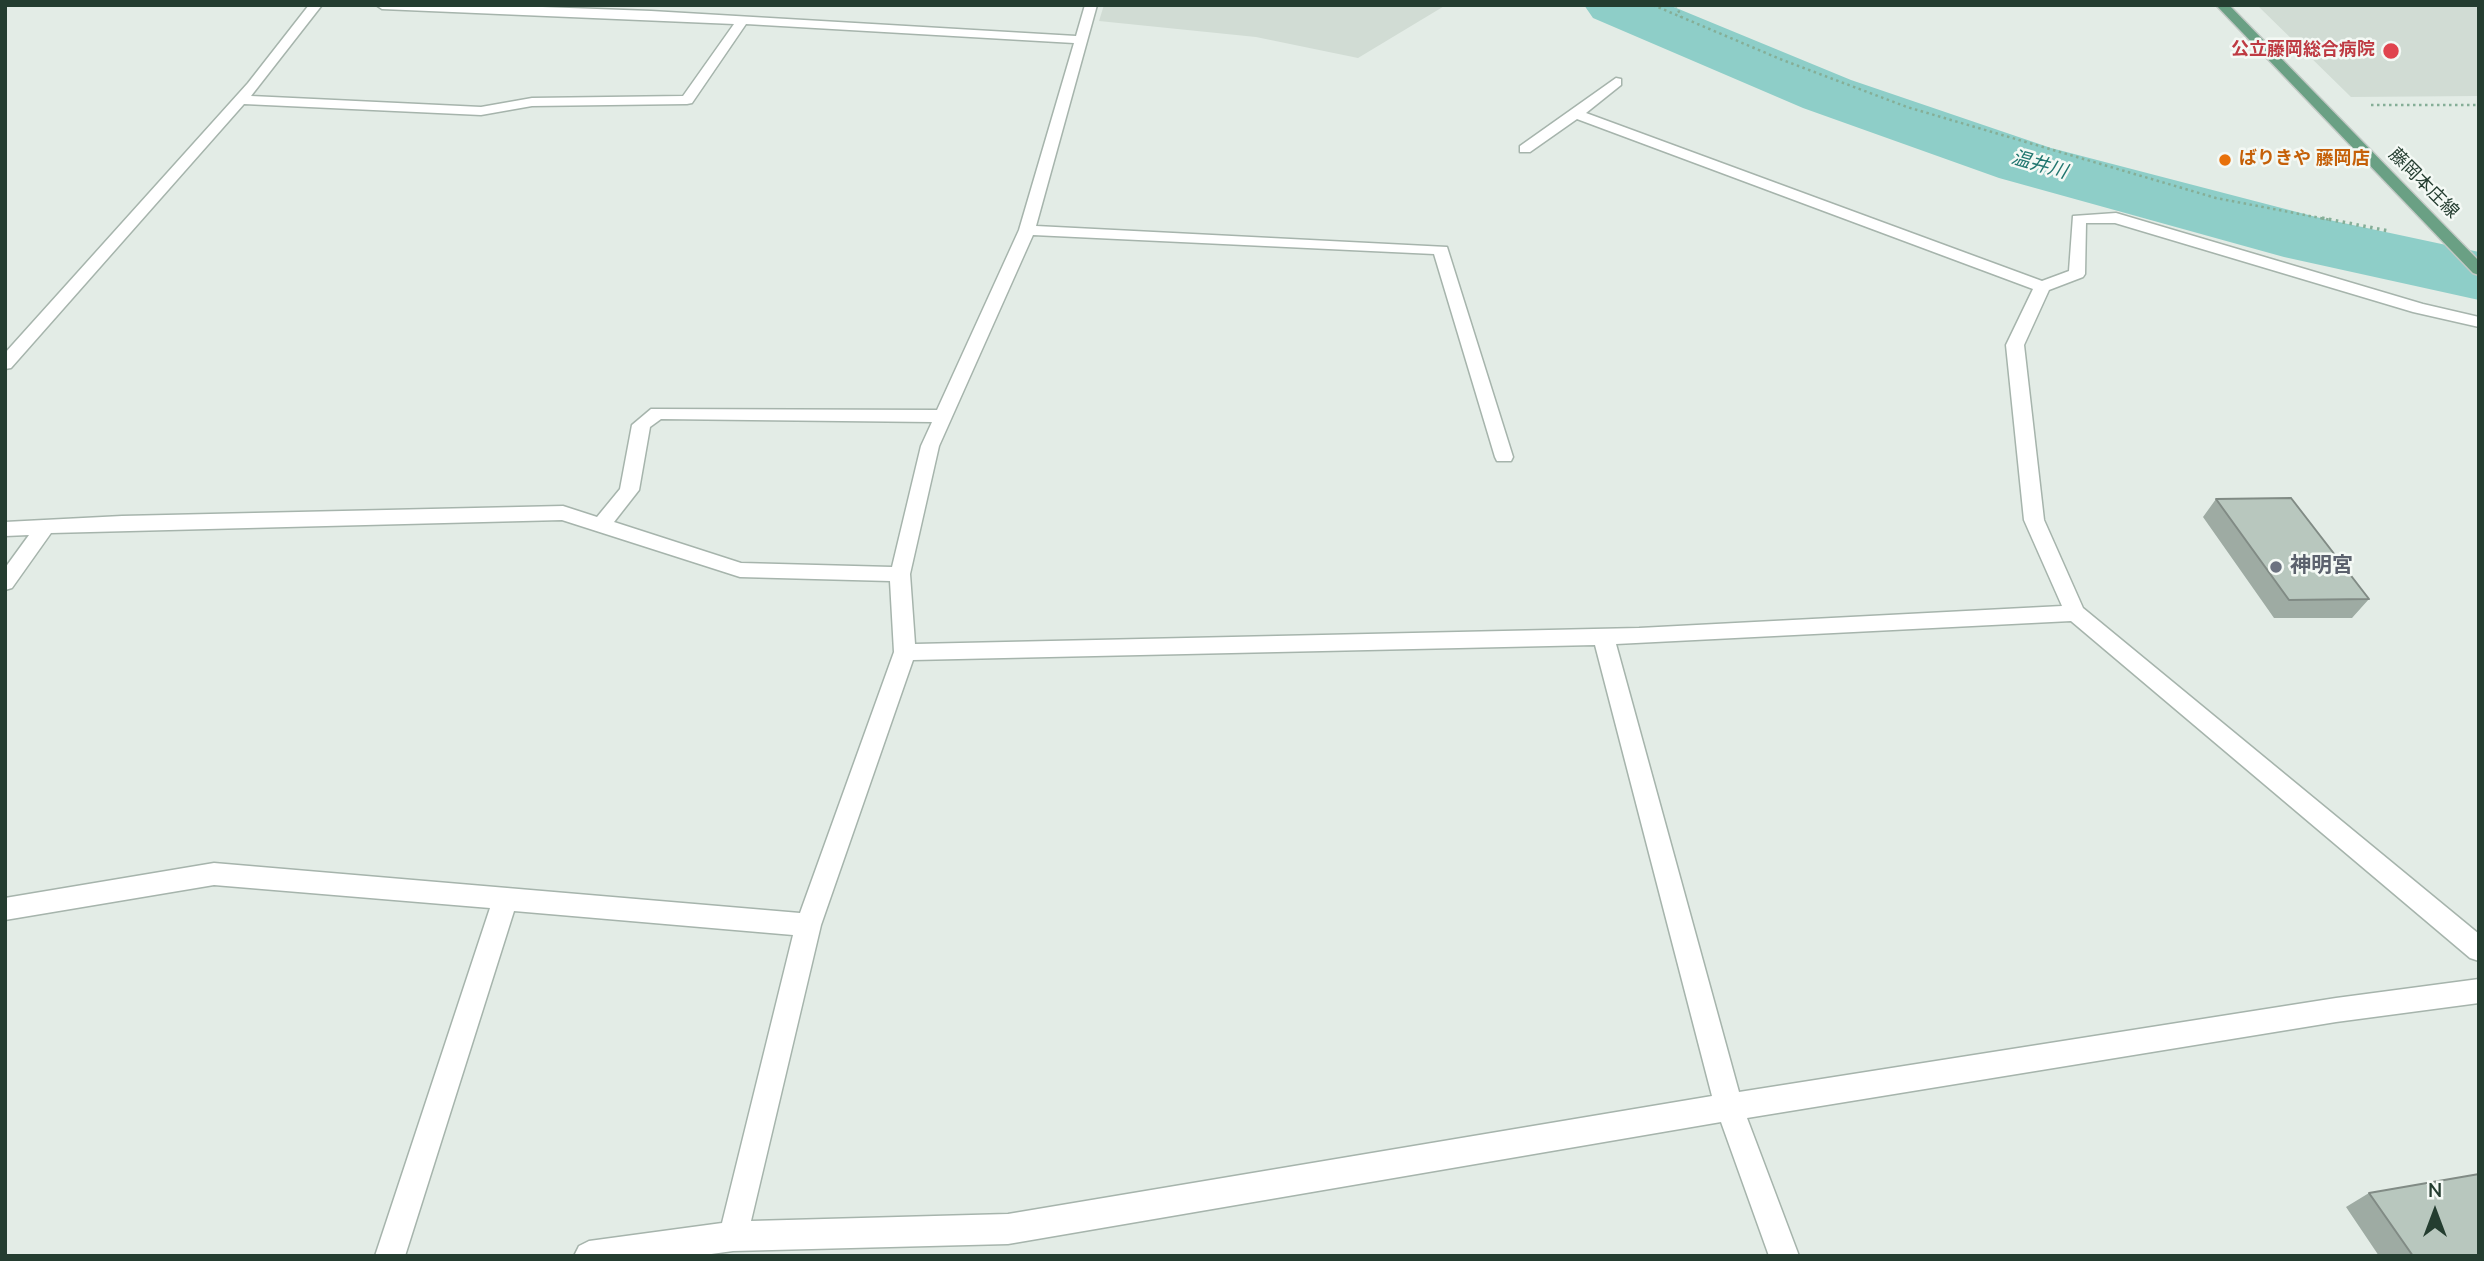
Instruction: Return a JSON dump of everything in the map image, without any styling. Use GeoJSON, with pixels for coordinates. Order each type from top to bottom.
{"type":"FeatureCollection","features":[{"type":"Feature","properties":{"kind":"main road","name":"藤岡本庄線"},"geometry":{"type":"LineString","coordinates":[[2222,5],[2475,265]]}},
{"type":"Feature","properties":{"kind":"street"},"geometry":{"type":"LineString","coordinates":[[5,364],[240,100],[316,5]]}},
{"type":"Feature","properties":{"kind":"street"},"geometry":{"type":"LineString","coordinates":[[382,5],[743,20],[1081,40]]}},
{"type":"Feature","properties":{"kind":"street"},"geometry":{"type":"LineString","coordinates":[[733,1236],[808,925],[905,652],[900,574],[930,446],[1027,230],[1091,5]]}},
{"type":"Feature","properties":{"kind":"street"},"geometry":{"type":"LineString","coordinates":[[240,100],[481,111],[532,102],[687,100],[743,20]]}},
{"type":"Feature","properties":{"kind":"street"},"geometry":{"type":"LineString","coordinates":[[1525,149],[1616,82]]}},
{"type":"Feature","properties":{"kind":"street"},"geometry":{"type":"LineString","coordinates":[[1576,114],[2042,287],[2077,274],[2078,219],[2116,218],[2419,308],[2479,322]]}},
{"type":"Feature","properties":{"kind":"street"},"geometry":{"type":"LineString","coordinates":[[1027,230],[1441,250],[1504,457]]}},
{"type":"Feature","properties":{"kind":"street"},"geometry":{"type":"LineString","coordinates":[[2042,287],[2015,345],[2034,520],[2075,613],[2479,950]]}},
{"type":"Feature","properties":{"kind":"street"},"geometry":{"type":"LineString","coordinates":[[601,525],[629,490],[641,425],[657,413],[943,416]]}},
{"type":"Feature","properties":{"kind":"street"},"geometry":{"type":"LineString","coordinates":[[5,529],[563,513],[740,570],[900,574]]}},
{"type":"Feature","properties":{"kind":"street"},"geometry":{"type":"LineString","coordinates":[[5,583],[45,527]]}},
{"type":"Feature","properties":{"kind":"street"},"geometry":{"type":"LineString","coordinates":[[905,652],[1602,637],[2075,613]]}},
{"type":"Feature","properties":{"kind":"street"},"geometry":{"type":"LineString","coordinates":[[1602,637],[1729,1107],[1784,1256]]}},
{"type":"Feature","properties":{"kind":"street"},"geometry":{"type":"LineString","coordinates":[[5,909],[215,874],[808,925]]}},
{"type":"Feature","properties":{"kind":"street"},"geometry":{"type":"LineString","coordinates":[[390,1256],[505,900]]}},
{"type":"Feature","properties":{"kind":"street"},"geometry":{"type":"LineString","coordinates":[[589,1256],[733,1236],[1008,1229],[1729,1107],[2336,1010],[2479,991]]}},
{"type":"Feature","properties":{"kind":"path"},"geometry":{"type":"LineString","coordinates":[[1653,5],[1906,107],[2080,160],[2216,198],[2455,244]]}},
{"type":"Feature","properties":{"kind":"path"},"geometry":{"type":"LineString","coordinates":[[1675,5],[1682,18]]}},
{"type":"Feature","properties":{"kind":"path"},"geometry":{"type":"LineString","coordinates":[[2360,104],[2479,105]]}},
{"type":"Feature","properties":{"kind":"shaded area"},"geometry":{"type":"Polygon","coordinates":[[[1104,5],[1446,5],[1358,58],[1256,37],[1099,21],[1104,5]]]}},
{"type":"Feature","properties":{"kind":"shaded area","name":"公立藤岡総合病院"},"geometry":{"type":"Polygon","coordinates":[[[2257,5],[2479,5],[2479,96],[2351,97],[2257,5]]]}},
{"type":"Feature","properties":{"kind":"building"},"geometry":{"type":"Polygon","coordinates":[[[2291,498],[2369,599],[2289,600],[2216,499],[2291,498]]]}},
{"type":"Feature","properties":{"kind":"building"},"geometry":{"type":"Polygon","coordinates":[[[2479,1174],[2479,1256],[2413,1256],[2369,1193],[2479,1174]]]}},
{"type":"Feature","properties":{"kind":"waterway","name":"温井川"},"geometry":{"type":"LineString","coordinates":[[1615,5],[1827,94],[2025,163],[2312,240],[2479,276]]}},
{"type":"Feature","properties":{"kind":"place","name":"公立藤岡総合病院"},"geometry":{"type":"Point","coordinates":[2391,51]}},
{"type":"Feature","properties":{"kind":"place","name":"ばりきや 藤岡店"},"geometry":{"type":"Point","coordinates":[2225,160]}},
{"type":"Feature","properties":{"kind":"place","name":"神明宮"},"geometry":{"type":"Point","coordinates":[2276,567]}}]}
